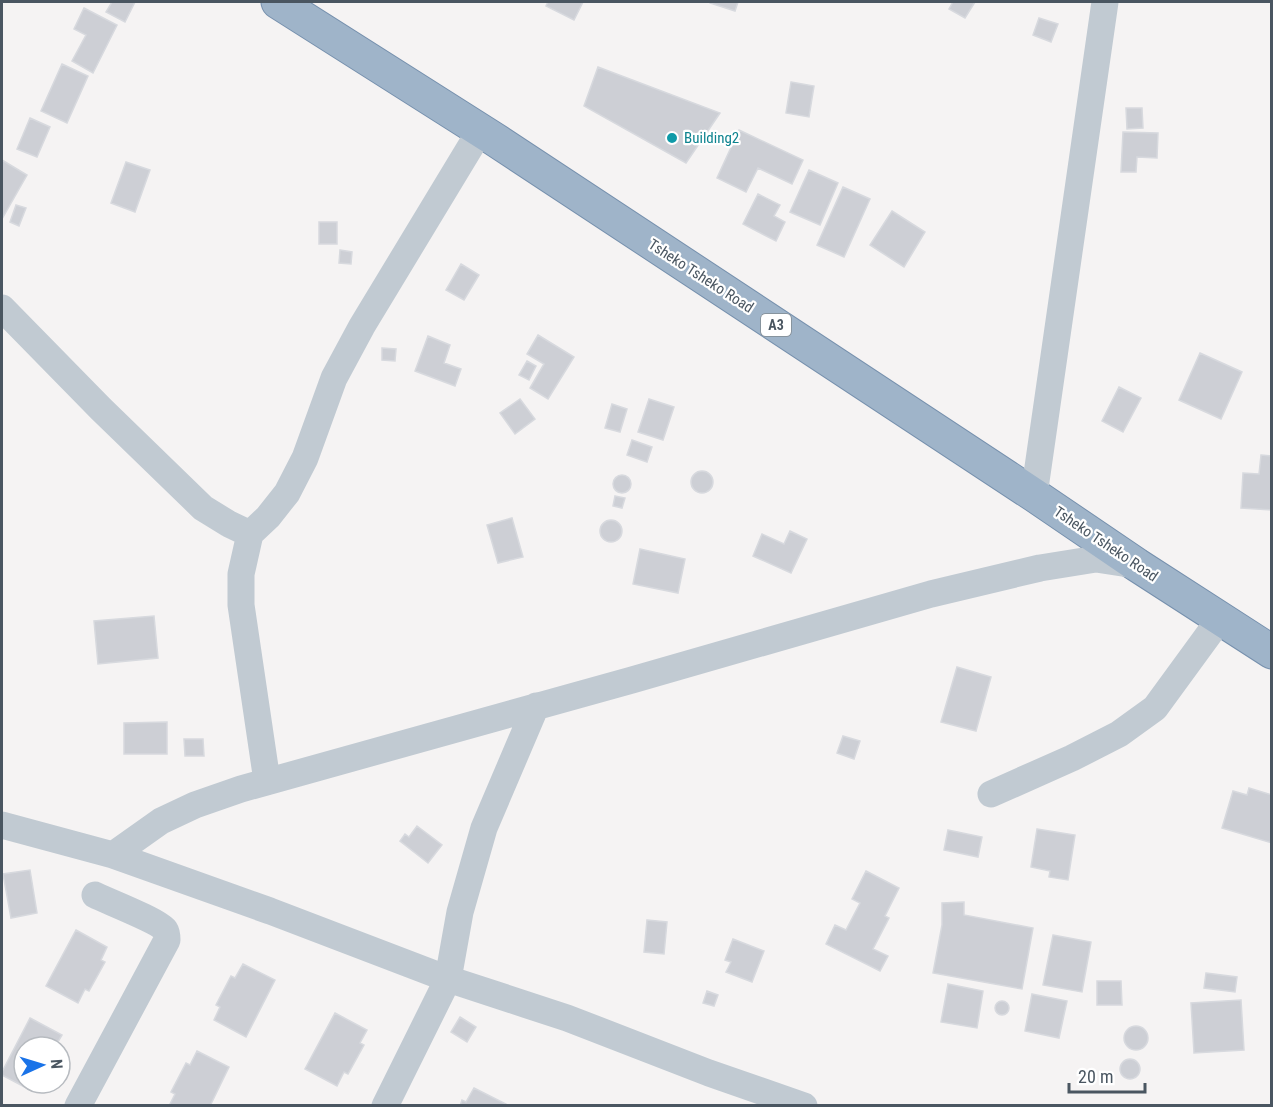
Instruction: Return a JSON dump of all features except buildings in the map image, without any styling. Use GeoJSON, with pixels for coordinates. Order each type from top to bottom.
{"type":"FeatureCollection","features":[{"type":"Feature","properties":{"kind":"highway","name":"Tsheko Tsheko Road"},"geometry":{"type":"LineString","coordinates":[[278,2],[480,130],[1272,652]]}},
{"type":"Feature","properties":{"kind":"street"},"geometry":{"type":"LineString","coordinates":[[1034,495],[1106,2]]}},
{"type":"Feature","properties":{"kind":"street"},"geometry":{"type":"LineString","coordinates":[[267,782],[242,605],[241,574],[250,534],[268,517],[287,493],[305,458],[334,378],[345,357],[480,130]]}},
{"type":"Feature","properties":{"kind":"street"},"geometry":{"type":"LineString","coordinates":[[2,308],[100,409],[203,508],[250,534]]}},
{"type":"Feature","properties":{"kind":"street"},"geometry":{"type":"LineString","coordinates":[[113,855],[161,821],[195,805],[241,789],[931,594],[1029,571],[1096,559],[1137,565]]}},
{"type":"Feature","properties":{"kind":"street"},"geometry":{"type":"LineString","coordinates":[[991,794],[1119,734],[1155,708],[1220,619]]}},
{"type":"Feature","properties":{"kind":"street"},"geometry":{"type":"LineString","coordinates":[[385,1106],[448,979],[460,912],[484,828],[536,706]]}},
{"type":"Feature","properties":{"kind":"street"},"geometry":{"type":"LineString","coordinates":[[2,825],[113,855],[270,911],[448,979],[567,1018],[708,1073],[804,1106]]}},
{"type":"Feature","properties":{"kind":"street"},"geometry":{"type":"LineString","coordinates":[[78,1106],[167,939],[164,928],[95,895]]}},
{"type":"Feature","properties":{"kind":"place","name":"Building2"},"geometry":{"type":"Point","coordinates":[672,138]}}]}
